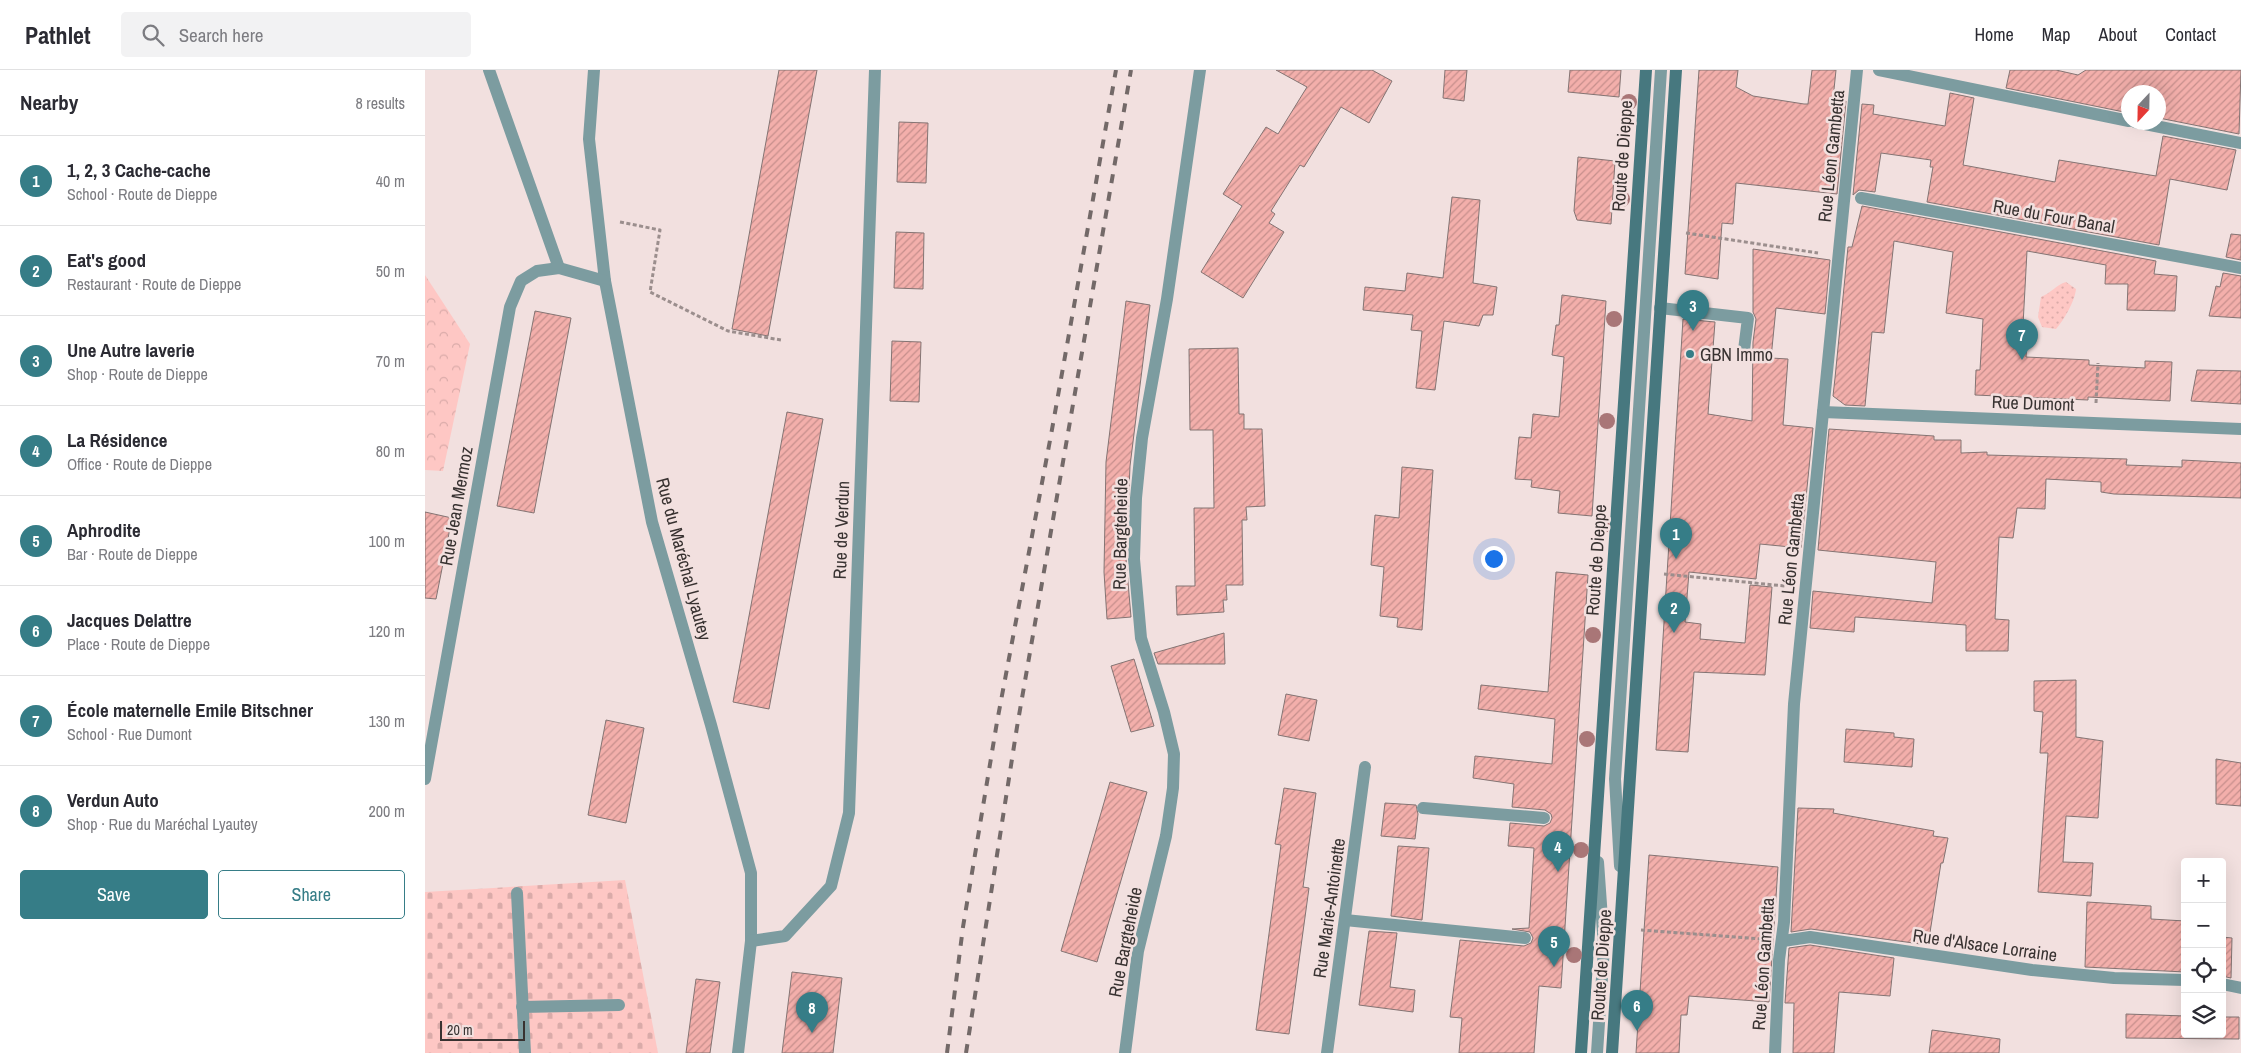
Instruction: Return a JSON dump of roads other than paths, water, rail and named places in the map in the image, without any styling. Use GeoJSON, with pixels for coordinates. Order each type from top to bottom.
{"type":"FeatureCollection","features":[{"type":"Feature","properties":{"kind":"main road","name":"Route de Dieppe"},"geometry":{"type":"LineString","coordinates":[[1581,1053],[1645,70]]}},
{"type":"Feature","properties":{"kind":"main road","name":"Route de Dieppe"},"geometry":{"type":"LineString","coordinates":[[1613,1053],[1659,308],[1676,70]]}},
{"type":"Feature","properties":{"kind":"street"},"geometry":{"type":"LineString","coordinates":[[489,70],[559,268]]}},
{"type":"Feature","properties":{"kind":"street","name":"Rue du Maréchal Lyautey"},"geometry":{"type":"LineString","coordinates":[[594,70],[589,139],[605,281],[652,522],[711,725],[751,873],[751,941],[738,1053]]}},
{"type":"Feature","properties":{"kind":"street","name":"Rue de Verdun"},"geometry":{"type":"LineString","coordinates":[[751,941],[785,936],[831,886],[849,813],[875,70]]}},
{"type":"Feature","properties":{"kind":"street","name":"Rue Bargteheide"},"geometry":{"type":"LineString","coordinates":[[1125,1053],[1138,951],[1166,836],[1173,788],[1173,754],[1164,712],[1141,638],[1134,560],[1136,498],[1142,438],[1167,299],[1200,70]]}},
{"type":"Feature","properties":{"kind":"street"},"geometry":{"type":"LineString","coordinates":[[1622,906],[1615,778],[1661,70]]}},
{"type":"Feature","properties":{"kind":"street","name":"Rue Léon Gambetta"},"geometry":{"type":"LineString","coordinates":[[1775,1053],[1779,960],[1783,941],[1794,704],[1857,70]]}},
{"type":"Feature","properties":{"kind":"street"},"geometry":{"type":"LineString","coordinates":[[1879,70],[2121,119]]}},
{"type":"Feature","properties":{"kind":"street"},"geometry":{"type":"LineString","coordinates":[[2166,128],[2241,143]]}},
{"type":"Feature","properties":{"kind":"street","name":"Rue du Four Banal"},"geometry":{"type":"LineString","coordinates":[[1861,198],[2241,268]]}},
{"type":"Feature","properties":{"kind":"street","name":"Rue Jean Mermoz"},"geometry":{"type":"LineString","coordinates":[[425,779],[510,307],[521,281],[537,271],[559,268],[605,281]]}},
{"type":"Feature","properties":{"kind":"street"},"geometry":{"type":"LineString","coordinates":[[1659,308],[1748,318],[1743,350]]}},
{"type":"Feature","properties":{"kind":"street","name":"Rue Dumont"},"geometry":{"type":"LineString","coordinates":[[1823,412],[2241,429]]}},
{"type":"Feature","properties":{"kind":"street","name":"Rue Marie-Antoinette"},"geometry":{"type":"LineString","coordinates":[[1327,1053],[1365,767]]}},
{"type":"Feature","properties":{"kind":"street"},"geometry":{"type":"LineString","coordinates":[[1423,808],[1544,818]]}},
{"type":"Feature","properties":{"kind":"street"},"geometry":{"type":"LineString","coordinates":[[1595,822],[1603,947],[1597,1053]]}},
{"type":"Feature","properties":{"kind":"street"},"geometry":{"type":"LineString","coordinates":[[517,893],[525,1053]]}},
{"type":"Feature","properties":{"kind":"street"},"geometry":{"type":"LineString","coordinates":[[1345,920],[1525,938]]}},
{"type":"Feature","properties":{"kind":"street","name":"Rue d'Alsace Lorraine"},"geometry":{"type":"LineString","coordinates":[[1783,941],[1810,937],[2032,970],[2114,978],[2181,980]]}},
{"type":"Feature","properties":{"kind":"street"},"geometry":{"type":"LineString","coordinates":[[2226,985],[2241,988]]}},
{"type":"Feature","properties":{"kind":"street"},"geometry":{"type":"LineString","coordinates":[[522,1007],[619,1005]]}},
{"type":"Feature","properties":{"kind":"railway"},"geometry":{"type":"LineString","coordinates":[[947,1053],[963,927],[997,722],[1051,435],[1116,70]]}},
{"type":"Feature","properties":{"kind":"railway"},"geometry":{"type":"LineString","coordinates":[[966,1053],[1017,727],[1131,70]]}},
{"type":"Feature","properties":{"kind":"place","name":"Une Autre laverie"},"geometry":{"type":"Point","coordinates":[1693,331]}},
{"type":"Feature","properties":{"kind":"place","name":"GBN Immo"},"geometry":{"type":"Point","coordinates":[1690,354]}},
{"type":"Feature","properties":{"kind":"place","name":"École maternelle Emile Bitschner"},"geometry":{"type":"Point","coordinates":[2022,360]}},
{"type":"Feature","properties":{"kind":"place","name":"1, 2, 3 Cache-cache"},"geometry":{"type":"Point","coordinates":[1676,559]}},
{"type":"Feature","properties":{"kind":"place","name":"Eat's good"},"geometry":{"type":"Point","coordinates":[1674,633]}},
{"type":"Feature","properties":{"kind":"place","name":"La Résidence"},"geometry":{"type":"Point","coordinates":[1558,872]}},
{"type":"Feature","properties":{"kind":"place","name":"Aphrodite"},"geometry":{"type":"Point","coordinates":[1554,967]}},
{"type":"Feature","properties":{"kind":"place","name":"Jacques Delattre"},"geometry":{"type":"Point","coordinates":[1637,1031]}},
{"type":"Feature","properties":{"kind":"place","name":"Verdun Auto"},"geometry":{"type":"Point","coordinates":[812,1033]}}]}
